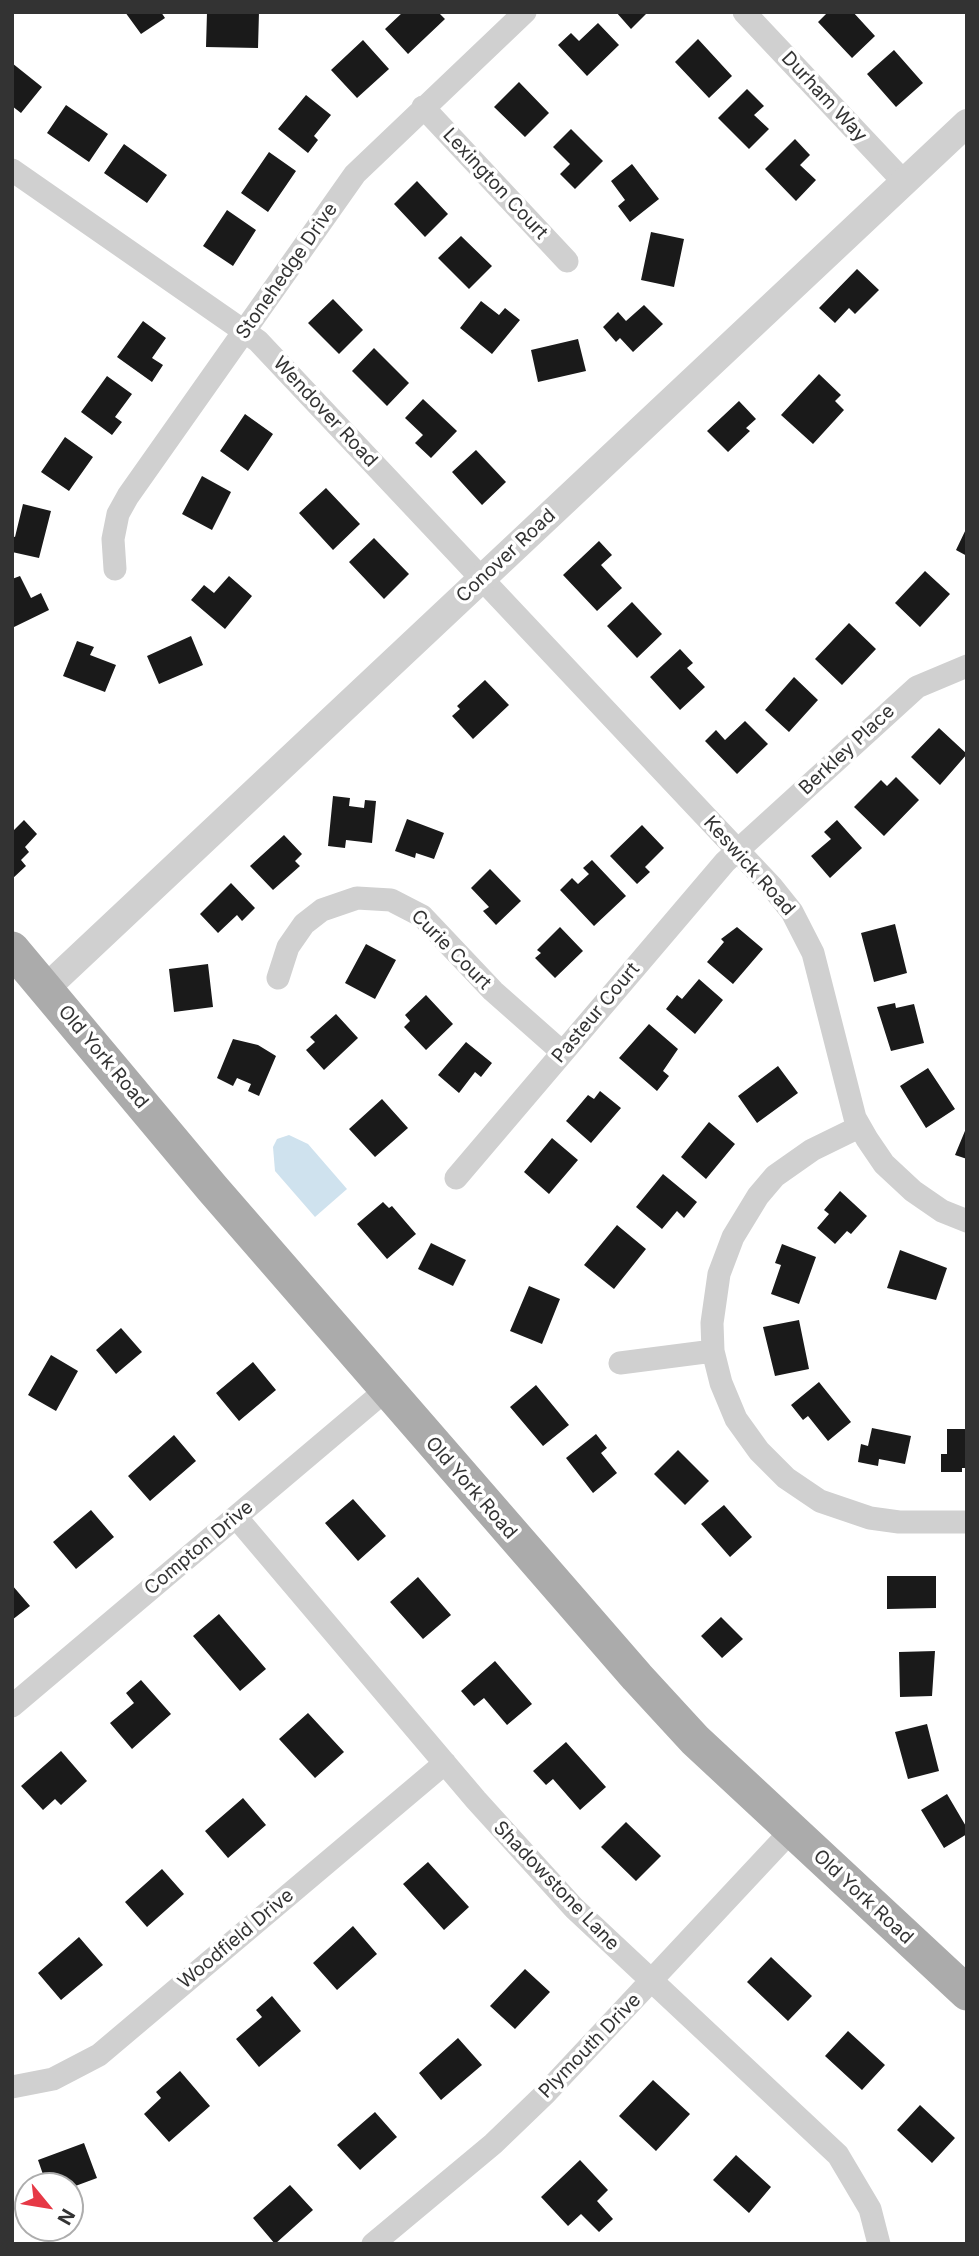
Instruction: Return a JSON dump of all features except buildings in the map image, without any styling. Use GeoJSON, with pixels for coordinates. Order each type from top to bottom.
{"type":"FeatureCollection","features":[{"type":"Feature","properties":{"kind":"main road","name":"Old York Road"},"geometry":{"type":"LineString","coordinates":[[12,949],[386,1390],[637,1677],[695,1740],[967,1993]]}},
{"type":"Feature","properties":{"kind":"street","name":"Stonehedge Drive"},"geometry":{"type":"LineString","coordinates":[[115,569],[113,539],[118,514],[355,174],[525,12]]}},
{"type":"Feature","properties":{"kind":"street","name":"Durham Way"},"geometry":{"type":"LineString","coordinates":[[744,12],[904,181]]}},
{"type":"Feature","properties":{"kind":"street","name":"Lexington Court"},"geometry":{"type":"LineString","coordinates":[[424,107],[567,261]]}},
{"type":"Feature","properties":{"kind":"street","name":"Conover Road"},"geometry":{"type":"LineString","coordinates":[[45,989],[967,123]]}},
{"type":"Feature","properties":{"kind":"street","name":"Wendover Road"},"geometry":{"type":"LineString","coordinates":[[12,170],[258,341],[482,578]]}},
{"type":"Feature","properties":{"kind":"street","name":"Keswick Road"},"geometry":{"type":"LineString","coordinates":[[482,578],[783,899],[808,940],[859,1126],[884,1164],[903,1182],[942,1211],[967,1221]]}},
{"type":"Feature","properties":{"kind":"street","name":"Berkley Place"},"geometry":{"type":"LineString","coordinates":[[738,850],[917,687],[967,666]]}},
{"type":"Feature","properties":{"kind":"street","name":"Pasteur Court"},"geometry":{"type":"LineString","coordinates":[[456,1178],[738,850]]}},
{"type":"Feature","properties":{"kind":"street","name":"Curie Court"},"geometry":{"type":"LineString","coordinates":[[278,978],[288,947],[304,924],[322,910],[339,902],[366,897],[391,900],[422,916],[493,991],[562,1052]]}},
{"type":"Feature","properties":{"kind":"street"},"geometry":{"type":"LineString","coordinates":[[859,1126],[786,1167],[766,1186],[745,1216],[719,1274],[712,1323],[713,1351],[729,1406],[742,1429],[769,1462],[796,1486],[832,1507],[870,1518],[899,1522],[967,1522]]}},
{"type":"Feature","properties":{"kind":"street"},"geometry":{"type":"LineString","coordinates":[[620,1363],[713,1351]]}},
{"type":"Feature","properties":{"kind":"street","name":"Compton Drive"},"geometry":{"type":"LineString","coordinates":[[12,1706],[386,1390]]}},
{"type":"Feature","properties":{"kind":"street","name":"Shadowstone Lane"},"geometry":{"type":"LineString","coordinates":[[236,1517],[444,1763],[573,1908],[838,2155],[870,2209],[879,2244]]}},
{"type":"Feature","properties":{"kind":"street","name":"Woodfield Drive"},"geometry":{"type":"LineString","coordinates":[[12,2087],[53,2079],[99,2055],[444,1763]]}},
{"type":"Feature","properties":{"kind":"street","name":"Plymouth Drive"},"geometry":{"type":"LineString","coordinates":[[373,2244],[493,2144],[652,1982],[792,1831]]}},
{"type":"Feature","properties":{"kind":"water"},"geometry":{"type":"Polygon","coordinates":[[[289,1135],[308,1144],[347,1189],[315,1217],[275,1171],[273,1147],[277,1139],[289,1135]]]}}]}
